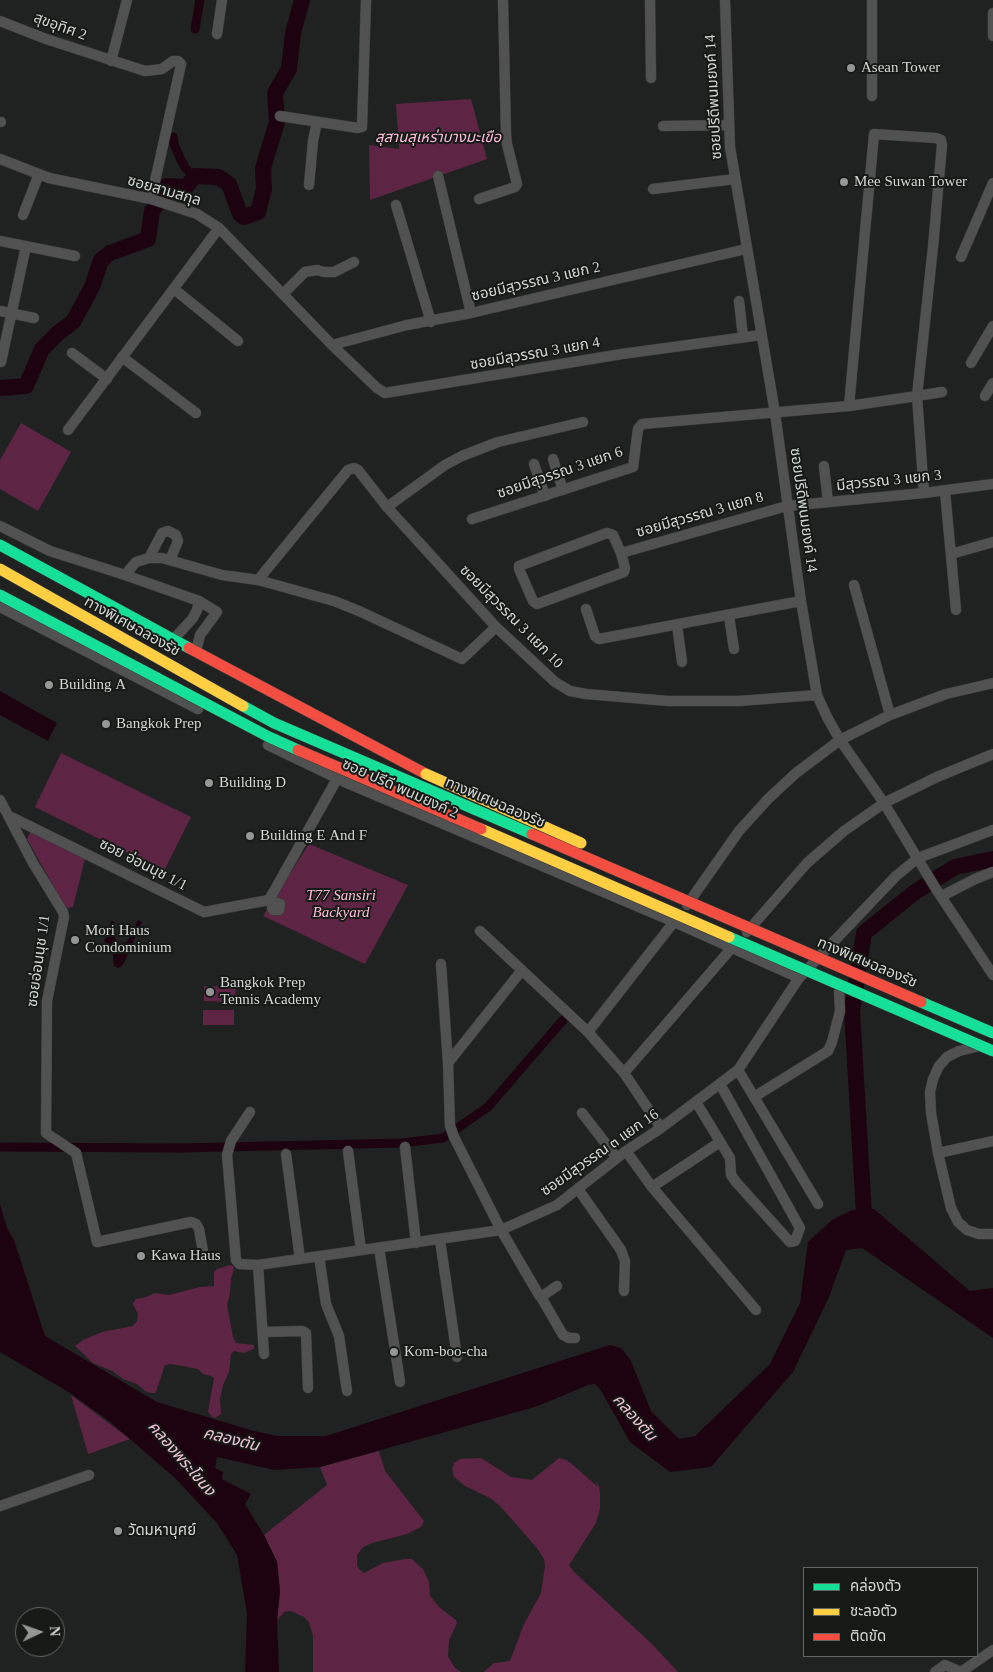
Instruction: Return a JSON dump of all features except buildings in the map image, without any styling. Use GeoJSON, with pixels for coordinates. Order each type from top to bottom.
{"type":"FeatureCollection","features":[{"type":"Feature","properties":{"kind":"highway"},"geometry":{"type":"LineString","coordinates":[[0,545],[173,640],[426,774],[647,872],[752,930]]}},
{"type":"Feature","properties":{"kind":"highway","name":"ทางพิเศษฉลองรัช"},"geometry":{"type":"LineString","coordinates":[[0,569],[274,723],[993,1033]]}},
{"type":"Feature","properties":{"kind":"highway","name":"ทางพิเศษฉลองรัช"},"geometry":{"type":"LineString","coordinates":[[0,595],[269,737],[993,1051]]}},
{"type":"Feature","properties":{"kind":"street"},"geometry":{"type":"LineString","coordinates":[[111,61],[127,0]]}},
{"type":"Feature","properties":{"kind":"street"},"geometry":{"type":"LineString","coordinates":[[217,34],[222,0]]}},
{"type":"Feature","properties":{"kind":"street"},"geometry":{"type":"LineString","coordinates":[[280,116],[358,128],[362,127],[366,0]]}},
{"type":"Feature","properties":{"kind":"street"},"geometry":{"type":"LineString","coordinates":[[479,199],[515,187],[517,184],[507,144],[503,0]]}},
{"type":"Feature","properties":{"kind":"street"},"geometry":{"type":"LineString","coordinates":[[650,0],[651,78]]}},
{"type":"Feature","properties":{"kind":"street","name":"ซอยปรีดีพนมยงค์ 14"},"geometry":{"type":"LineString","coordinates":[[725,0],[728,125],[735,180],[775,413],[801,601],[817,695],[840,740],[884,803],[939,893],[993,975]]}},
{"type":"Feature","properties":{"kind":"street"},"geometry":{"type":"LineString","coordinates":[[872,0],[872,96]]}},
{"type":"Feature","properties":{"kind":"street"},"geometry":{"type":"LineString","coordinates":[[993,13],[993,36]]}},
{"type":"Feature","properties":{"kind":"street","name":"สุขอุทิศ 2"},"geometry":{"type":"LineString","coordinates":[[0,21],[46,39],[148,72],[162,69],[176,60],[181,64],[157,201]]}},
{"type":"Feature","properties":{"kind":"street"},"geometry":{"type":"LineString","coordinates":[[309,184],[313,141],[317,122]]}},
{"type":"Feature","properties":{"kind":"street"},"geometry":{"type":"LineString","coordinates":[[663,126],[728,125]]}},
{"type":"Feature","properties":{"kind":"street"},"geometry":{"type":"LineString","coordinates":[[849,406],[874,134],[936,138],[941,140],[942,145],[917,396],[924,493]]}},
{"type":"Feature","properties":{"kind":"street","name":"ซอยสามสกุล"},"geometry":{"type":"LineString","coordinates":[[0,159],[49,178],[157,201],[197,214],[219,228],[332,345]]}},
{"type":"Feature","properties":{"kind":"street"},"geometry":{"type":"LineString","coordinates":[[23,214],[39,174]]}},
{"type":"Feature","properties":{"kind":"street"},"geometry":{"type":"LineString","coordinates":[[438,176],[471,313]]}},
{"type":"Feature","properties":{"kind":"street"},"geometry":{"type":"LineString","coordinates":[[653,189],[735,180]]}},
{"type":"Feature","properties":{"kind":"street"},"geometry":{"type":"LineString","coordinates":[[961,257],[993,183]]}},
{"type":"Feature","properties":{"kind":"street"},"geometry":{"type":"LineString","coordinates":[[396,205],[431,322]]}},
{"type":"Feature","properties":{"kind":"street"},"geometry":{"type":"LineString","coordinates":[[68,430],[219,228]]}},
{"type":"Feature","properties":{"kind":"street"},"geometry":{"type":"LineString","coordinates":[[0,241],[75,256]]}},
{"type":"Feature","properties":{"kind":"street"},"geometry":{"type":"LineString","coordinates":[[1,362],[26,246]]}},
{"type":"Feature","properties":{"kind":"street","name":"ซอยมีสุวรรณ 3 แยก 2"},"geometry":{"type":"LineString","coordinates":[[332,345],[407,325],[431,322],[746,250]]}},
{"type":"Feature","properties":{"kind":"street"},"geometry":{"type":"LineString","coordinates":[[283,294],[305,272],[316,270],[334,272],[354,262]]}},
{"type":"Feature","properties":{"kind":"street"},"geometry":{"type":"LineString","coordinates":[[174,289],[238,341]]}},
{"type":"Feature","properties":{"kind":"street"},"geometry":{"type":"LineString","coordinates":[[739,301],[743,338]]}},
{"type":"Feature","properties":{"kind":"street"},"geometry":{"type":"LineString","coordinates":[[0,311],[34,318]]}},
{"type":"Feature","properties":{"kind":"street"},"geometry":{"type":"LineString","coordinates":[[971,363],[993,326]]}},
{"type":"Feature","properties":{"kind":"street","name":"ซอยมีสุวรรณ 3 แยก 4"},"geometry":{"type":"LineString","coordinates":[[332,345],[385,394],[622,354],[761,335]]}},
{"type":"Feature","properties":{"kind":"street"},"geometry":{"type":"LineString","coordinates":[[72,353],[107,379]]}},
{"type":"Feature","properties":{"kind":"street"},"geometry":{"type":"LineString","coordinates":[[122,357],[196,414]]}},
{"type":"Feature","properties":{"kind":"street"},"geometry":{"type":"LineString","coordinates":[[985,396],[993,384]]}},
{"type":"Feature","properties":{"kind":"street"},"geometry":{"type":"LineString","coordinates":[[775,413],[849,406],[942,392]]}},
{"type":"Feature","properties":{"kind":"street","name":"ซอยมีสุวรรณ 3 แยก 6"},"geometry":{"type":"LineString","coordinates":[[472,519],[633,467],[638,429],[642,424],[775,413]]}},
{"type":"Feature","properties":{"kind":"street"},"geometry":{"type":"LineString","coordinates":[[387,507],[445,465],[470,452],[498,442],[583,422]]}},
{"type":"Feature","properties":{"kind":"street"},"geometry":{"type":"LineString","coordinates":[[553,459],[563,490]]}},
{"type":"Feature","properties":{"kind":"street"},"geometry":{"type":"LineString","coordinates":[[534,464],[545,496]]}},
{"type":"Feature","properties":{"kind":"street"},"geometry":{"type":"LineString","coordinates":[[824,466],[828,502]]}},
{"type":"Feature","properties":{"kind":"street","name":"ซอยมีสุวรรณ 3 แยก 10"},"geometry":{"type":"LineString","coordinates":[[258,580],[348,470],[354,468],[358,470],[387,507],[496,627],[555,682],[570,691],[668,701],[739,701],[817,695]]}},
{"type":"Feature","properties":{"kind":"street","name":"มีสุวรรณ 3 แยก 3"},"geometry":{"type":"LineString","coordinates":[[788,506],[924,493],[993,484]]}},
{"type":"Feature","properties":{"kind":"street"},"geometry":{"type":"LineString","coordinates":[[945,490],[956,610]]}},
{"type":"Feature","properties":{"kind":"street","name":"ซอยมีสุวรรณ 3 แยก 8"},"geometry":{"type":"LineString","coordinates":[[621,553],[788,506]]}},
{"type":"Feature","properties":{"kind":"street"},"geometry":{"type":"LineString","coordinates":[[0,526],[55,554],[125,575],[199,601],[217,612],[200,635],[196,651]]}},
{"type":"Feature","properties":{"kind":"street"},"geometry":{"type":"LineString","coordinates":[[149,558],[162,533],[168,531],[176,535],[178,541],[170,560]]}},
{"type":"Feature","properties":{"kind":"street","name":"ซอยมีสุวรรณ 3 แยก 8"},"geometry":{"type":"LineString","coordinates":[[607,533],[613,535],[621,553],[625,568],[624,572],[537,604],[530,596],[519,569],[519,566],[522,564],[607,533]]}},
{"type":"Feature","properties":{"kind":"street"},"geometry":{"type":"LineString","coordinates":[[951,554],[993,542]]}},
{"type":"Feature","properties":{"kind":"street"},"geometry":{"type":"LineString","coordinates":[[125,575],[136,562],[149,558],[162,558],[222,575],[258,580],[342,605],[458,658],[464,658],[496,627]]}},
{"type":"Feature","properties":{"kind":"street"},"geometry":{"type":"LineString","coordinates":[[854,585],[890,714]]}},
{"type":"Feature","properties":{"kind":"street"},"geometry":{"type":"LineString","coordinates":[[173,640],[193,618],[198,610],[199,601]]}},
{"type":"Feature","properties":{"kind":"street"},"geometry":{"type":"LineString","coordinates":[[586,609],[596,636],[599,639],[801,601]]}},
{"type":"Feature","properties":{"kind":"street","name":"ซอย ปรีดี พนมยงค์ 2"},"geometry":{"type":"LineString","coordinates":[[0,607],[337,779],[674,922],[799,978]]}},
{"type":"Feature","properties":{"kind":"street"},"geometry":{"type":"LineString","coordinates":[[728,616],[734,649]]}},
{"type":"Feature","properties":{"kind":"street"},"geometry":{"type":"LineString","coordinates":[[677,625],[682,662]]}},
{"type":"Feature","properties":{"kind":"street"},"geometry":{"type":"LineString","coordinates":[[588,1032],[674,922],[739,831],[768,799],[796,773],[840,740],[890,714],[946,694],[993,683]]}},
{"type":"Feature","properties":{"kind":"street"},"geometry":{"type":"LineString","coordinates":[[624,1073],[807,862],[844,831],[884,803],[937,777],[993,754]]}},
{"type":"Feature","properties":{"kind":"street","name":"ซอย อ่อนนุช 1/1"},"geometry":{"type":"LineString","coordinates":[[9,816],[204,912],[271,902],[337,779]]}},
{"type":"Feature","properties":{"kind":"street","name":"ซอยอ่อนนุช 1/1"},"geometry":{"type":"LineString","coordinates":[[0,800],[63,912],[64,917],[46,1001],[46,1126],[48,1135],[77,1156],[97,1242],[191,1222],[196,1224],[199,1229],[204,1257]]}},
{"type":"Feature","properties":{"kind":"street","name":"ซอยมีสุวรรณ ๓ แยก 16"},"geometry":{"type":"LineString","coordinates":[[250,1112],[231,1141],[227,1155],[236,1260],[239,1264],[258,1265],[500,1230],[557,1205],[617,1158],[661,1128],[738,1070],[799,978],[896,876],[918,858],[993,830]]}},
{"type":"Feature","properties":{"kind":"street"},"geometry":{"type":"LineString","coordinates":[[939,893],[993,872]]}},
{"type":"Feature","properties":{"kind":"street"},"geometry":{"type":"LineString","coordinates":[[480,931],[588,1032],[624,1073],[661,1128]]}},
{"type":"Feature","properties":{"kind":"street"},"geometry":{"type":"LineString","coordinates":[[982,958],[993,957]]}},
{"type":"Feature","properties":{"kind":"street"},"geometry":{"type":"LineString","coordinates":[[441,964],[450,1126],[500,1230],[563,1335],[575,1338]]}},
{"type":"Feature","properties":{"kind":"street"},"geometry":{"type":"LineString","coordinates":[[448,1063],[522,970]]}},
{"type":"Feature","properties":{"kind":"street"},"geometry":{"type":"LineString","coordinates":[[754,1097],[828,1052],[840,1011],[839,992]]}},
{"type":"Feature","properties":{"kind":"street"},"geometry":{"type":"LineString","coordinates":[[993,1044],[959,1051],[947,1057],[938,1066],[930,1092],[931,1112],[938,1153],[951,1208],[958,1222],[967,1230],[979,1234],[993,1234]]}},
{"type":"Feature","properties":{"kind":"street"},"geometry":{"type":"LineString","coordinates":[[738,1070],[818,1204]]}},
{"type":"Feature","properties":{"kind":"street"},"geometry":{"type":"LineString","coordinates":[[696,1102],[730,1158],[731,1175],[790,1242],[795,1241],[800,1228],[720,1084]]}},
{"type":"Feature","properties":{"kind":"street"},"geometry":{"type":"LineString","coordinates":[[582,1113],[617,1158]]}},
{"type":"Feature","properties":{"kind":"street"},"geometry":{"type":"LineString","coordinates":[[938,1153],[993,1141]]}},
{"type":"Feature","properties":{"kind":"street"},"geometry":{"type":"LineString","coordinates":[[652,1187],[720,1142]]}},
{"type":"Feature","properties":{"kind":"street"},"geometry":{"type":"LineString","coordinates":[[405,1147],[416,1243]]}},
{"type":"Feature","properties":{"kind":"street"},"geometry":{"type":"LineString","coordinates":[[348,1151],[361,1250]]}},
{"type":"Feature","properties":{"kind":"street"},"geometry":{"type":"LineString","coordinates":[[626,1152],[652,1187],[756,1310]]}},
{"type":"Feature","properties":{"kind":"street"},"geometry":{"type":"LineString","coordinates":[[286,1154],[300,1259]]}},
{"type":"Feature","properties":{"kind":"street"},"geometry":{"type":"LineString","coordinates":[[578,1189],[621,1250],[625,1261],[624,1291]]}},
{"type":"Feature","properties":{"kind":"street"},"geometry":{"type":"LineString","coordinates":[[440,1240],[457,1357]]}},
{"type":"Feature","properties":{"kind":"street"},"geometry":{"type":"LineString","coordinates":[[378,1248],[400,1382]]}},
{"type":"Feature","properties":{"kind":"street"},"geometry":{"type":"LineString","coordinates":[[319,1256],[326,1304],[340,1336],[347,1391]]}},
{"type":"Feature","properties":{"kind":"street"},"geometry":{"type":"LineString","coordinates":[[258,1265],[264,1354]]}},
{"type":"Feature","properties":{"kind":"street"},"geometry":{"type":"LineString","coordinates":[[541,1297],[557,1286]]}},
{"type":"Feature","properties":{"kind":"street"},"geometry":{"type":"LineString","coordinates":[[262,1332],[302,1331],[306,1333],[308,1388]]}},
{"type":"Feature","properties":{"kind":"street"},"geometry":{"type":"LineString","coordinates":[[0,1506],[89,1475]]}},
{"type":"Feature","properties":{"kind":"street"},"geometry":{"type":"LineString","coordinates":[[935,1672],[945,1665],[961,1672],[993,1650]]}},
{"type":"Feature","properties":{"kind":"green space","name":"สุสานสุเหร่าบางมะเขือ"},"geometry":{"type":"Polygon","coordinates":[[[471,99],[487,159],[370,200],[369,145],[399,149],[396,104],[471,99]]]}},
{"type":"Feature","properties":{"kind":"green space"},"geometry":{"type":"Polygon","coordinates":[[[21,423],[71,452],[38,511],[0,489],[0,460],[21,423]]]}},
{"type":"Feature","properties":{"kind":"green space"},"geometry":{"type":"Polygon","coordinates":[[[61,753],[191,817],[164,871],[35,807],[61,753]]]}},
{"type":"Feature","properties":{"kind":"green space"},"geometry":{"type":"Polygon","coordinates":[[[30,833],[85,859],[73,907],[68,908],[64,905],[27,839],[30,833]]]}},
{"type":"Feature","properties":{"kind":"green space","name":"T77 Sansiri Backyard"},"geometry":{"type":"Polygon","coordinates":[[[309,844],[408,885],[365,964],[263,916],[309,844]]]}},
{"type":"Feature","properties":{"kind":"green space"},"geometry":{"type":"Polygon","coordinates":[[[204,986],[236,987],[235,1002],[204,1001],[204,986]]]}},
{"type":"Feature","properties":{"kind":"green space"},"geometry":{"type":"Polygon","coordinates":[[[203,1010],[234,1010],[234,1025],[203,1025],[203,1010]]]}},
{"type":"Feature","properties":{"kind":"green space"},"geometry":{"type":"Polygon","coordinates":[[[230,1265],[234,1269],[227,1305],[233,1337],[236,1343],[254,1345],[254,1349],[244,1353],[234,1351],[231,1354],[229,1372],[223,1385],[220,1399],[221,1414],[215,1418],[208,1412],[214,1378],[203,1374],[198,1369],[171,1364],[165,1365],[155,1393],[151,1393],[145,1391],[137,1384],[123,1379],[112,1371],[93,1363],[75,1346],[83,1340],[102,1332],[133,1326],[137,1321],[138,1314],[133,1304],[136,1299],[155,1293],[169,1295],[200,1287],[214,1286],[214,1272],[217,1269],[230,1265]]]}},
{"type":"Feature","properties":{"kind":"green space"},"geometry":{"type":"Polygon","coordinates":[[[71,1395],[130,1439],[88,1454],[71,1395]]]}},
{"type":"Feature","properties":{"kind":"green space"},"geometry":{"type":"Polygon","coordinates":[[[379,1451],[385,1471],[424,1521],[421,1527],[407,1534],[363,1547],[357,1555],[357,1566],[364,1573],[383,1563],[412,1559],[423,1569],[429,1582],[430,1596],[439,1607],[456,1620],[457,1623],[449,1640],[448,1656],[455,1668],[461,1672],[313,1672],[313,1636],[309,1622],[304,1617],[291,1611],[284,1612],[277,1620],[280,1591],[277,1562],[264,1535],[327,1485],[320,1467],[379,1451]]]}},
{"type":"Feature","properties":{"kind":"green space"},"geometry":{"type":"Polygon","coordinates":[[[481,1458],[511,1477],[532,1480],[559,1458],[572,1464],[598,1487],[595,1480],[599,1486],[600,1493],[600,1508],[596,1523],[569,1565],[573,1571],[651,1643],[678,1672],[484,1672],[494,1663],[510,1661],[524,1624],[541,1593],[545,1566],[544,1559],[537,1548],[500,1506],[490,1498],[465,1486],[454,1477],[452,1470],[454,1463],[460,1459],[481,1458]]]}},
{"type":"Feature","properties":{"kind":"water"},"geometry":{"type":"Polygon","coordinates":[[[0,691],[57,723],[48,741],[0,715],[0,691]]]}},
{"type":"Feature","properties":{"kind":"water"},"geometry":{"type":"Polygon","coordinates":[[[138,920],[142,922],[123,965],[118,968],[114,966],[110,944],[104,942],[111,921],[114,922],[115,938],[120,944],[127,942],[138,920]]]}},
{"type":"Feature","properties":{"kind":"water"},"geometry":{"type":"Polygon","coordinates":[[[0,1204],[7,1228],[14,1240],[45,1336],[157,1402],[254,1431],[278,1436],[326,1436],[610,1345],[621,1348],[630,1359],[651,1411],[679,1439],[695,1436],[770,1364],[800,1303],[808,1242],[832,1220],[852,1210],[874,1209],[970,1291],[993,1288],[993,1338],[862,1248],[846,1250],[829,1297],[793,1372],[711,1467],[670,1472],[630,1442],[600,1389],[595,1384],[588,1385],[538,1406],[320,1467],[274,1470],[217,1457],[215,1468],[223,1472],[222,1479],[251,1494],[245,1504],[264,1535],[277,1562],[280,1591],[277,1620],[279,1672],[245,1672],[247,1613],[237,1555],[217,1523],[175,1478],[109,1421],[67,1391],[0,1352],[0,1204]]]}},
{"type":"Feature","properties":{"kind":"waterway"},"geometry":{"type":"LineString","coordinates":[[195,29],[200,0]]}},
{"type":"Feature","properties":{"kind":"waterway"},"geometry":{"type":"LineString","coordinates":[[0,388],[26,386],[42,349],[58,333],[73,322],[92,287],[101,260],[110,253],[148,239],[152,211],[164,194],[167,186],[186,187],[195,176],[218,177],[229,184],[240,214],[244,217],[258,212],[264,189],[263,168],[277,122],[275,93],[289,69],[293,33],[302,0]]}},
{"type":"Feature","properties":{"kind":"waterway"},"geometry":{"type":"LineString","coordinates":[[173,137],[174,144],[186,169],[195,176]]}},
{"type":"Feature","properties":{"kind":"waterway"},"geometry":{"type":"LineString","coordinates":[[865,1231],[852,1011],[864,933],[915,892],[955,867],[993,859]]}},
{"type":"Feature","properties":{"kind":"waterway"},"geometry":{"type":"LineString","coordinates":[[0,1147],[180,1148],[402,1143],[443,1138],[488,1107],[563,1020]]}},
{"type":"Feature","properties":{"kind":"traffic: fast"},"geometry":{"type":"LineString","coordinates":[[0,545],[189,648]]}},
{"type":"Feature","properties":{"kind":"traffic: fast"},"geometry":{"type":"LineString","coordinates":[[0,595],[269,737],[298,750]]}},
{"type":"Feature","properties":{"kind":"traffic: fast"},"geometry":{"type":"LineString","coordinates":[[243,706],[274,723],[532,834]]}},
{"type":"Feature","properties":{"kind":"traffic: fast"},"geometry":{"type":"LineString","coordinates":[[729,937],[993,1051]]}},
{"type":"Feature","properties":{"kind":"traffic: fast"},"geometry":{"type":"LineString","coordinates":[[921,1002],[993,1033]]}},
{"type":"Feature","properties":{"kind":"traffic: jam"},"geometry":{"type":"LineString","coordinates":[[189,648],[426,774]]}},
{"type":"Feature","properties":{"kind":"traffic: jam"},"geometry":{"type":"LineString","coordinates":[[298,750],[481,829]]}},
{"type":"Feature","properties":{"kind":"traffic: jam"},"geometry":{"type":"LineString","coordinates":[[532,834],[921,1002]]}},
{"type":"Feature","properties":{"kind":"traffic: slow"},"geometry":{"type":"LineString","coordinates":[[0,569],[243,706]]}},
{"type":"Feature","properties":{"kind":"traffic: slow"},"geometry":{"type":"LineString","coordinates":[[426,774],[581,843]]}},
{"type":"Feature","properties":{"kind":"traffic: slow"},"geometry":{"type":"LineString","coordinates":[[481,829],[729,937]]}},
{"type":"Feature","properties":{"kind":"place","name":"Asean Tower"},"geometry":{"type":"Point","coordinates":[851,68]}},
{"type":"Feature","properties":{"kind":"place","name":"Mee Suwan Tower"},"geometry":{"type":"Point","coordinates":[844,182]}},
{"type":"Feature","properties":{"kind":"place","name":"Building A"},"geometry":{"type":"Point","coordinates":[49,685]}},
{"type":"Feature","properties":{"kind":"place","name":"Bangkok Prep"},"geometry":{"type":"Point","coordinates":[106,724]}},
{"type":"Feature","properties":{"kind":"place","name":"Building D"},"geometry":{"type":"Point","coordinates":[209,783]}},
{"type":"Feature","properties":{"kind":"place","name":"Building E And F"},"geometry":{"type":"Point","coordinates":[250,836]}},
{"type":"Feature","properties":{"kind":"place","name":"Mori Haus Condominium"},"geometry":{"type":"Point","coordinates":[75,940]}},
{"type":"Feature","properties":{"kind":"place","name":"Bangkok Prep Tennis Academy"},"geometry":{"type":"Point","coordinates":[210,992]}},
{"type":"Feature","properties":{"kind":"place","name":"Kawa Haus"},"geometry":{"type":"Point","coordinates":[141,1256]}},
{"type":"Feature","properties":{"kind":"place","name":"Kom-boo-cha"},"geometry":{"type":"Point","coordinates":[394,1352]}},
{"type":"Feature","properties":{"kind":"place","name":"วัดมหาบุศย์"},"geometry":{"type":"Point","coordinates":[118,1531]}},
{"type":"Feature","properties":{"kind":"water label","name":"คลองตัน"},"geometry":{"type":"Point","coordinates":[634,1418]}},
{"type":"Feature","properties":{"kind":"water label","name":"คลองตัน"},"geometry":{"type":"Point","coordinates":[231,1440]}},
{"type":"Feature","properties":{"kind":"water label","name":"คลองพระโขนง"},"geometry":{"type":"Point","coordinates":[181,1459]}}]}
